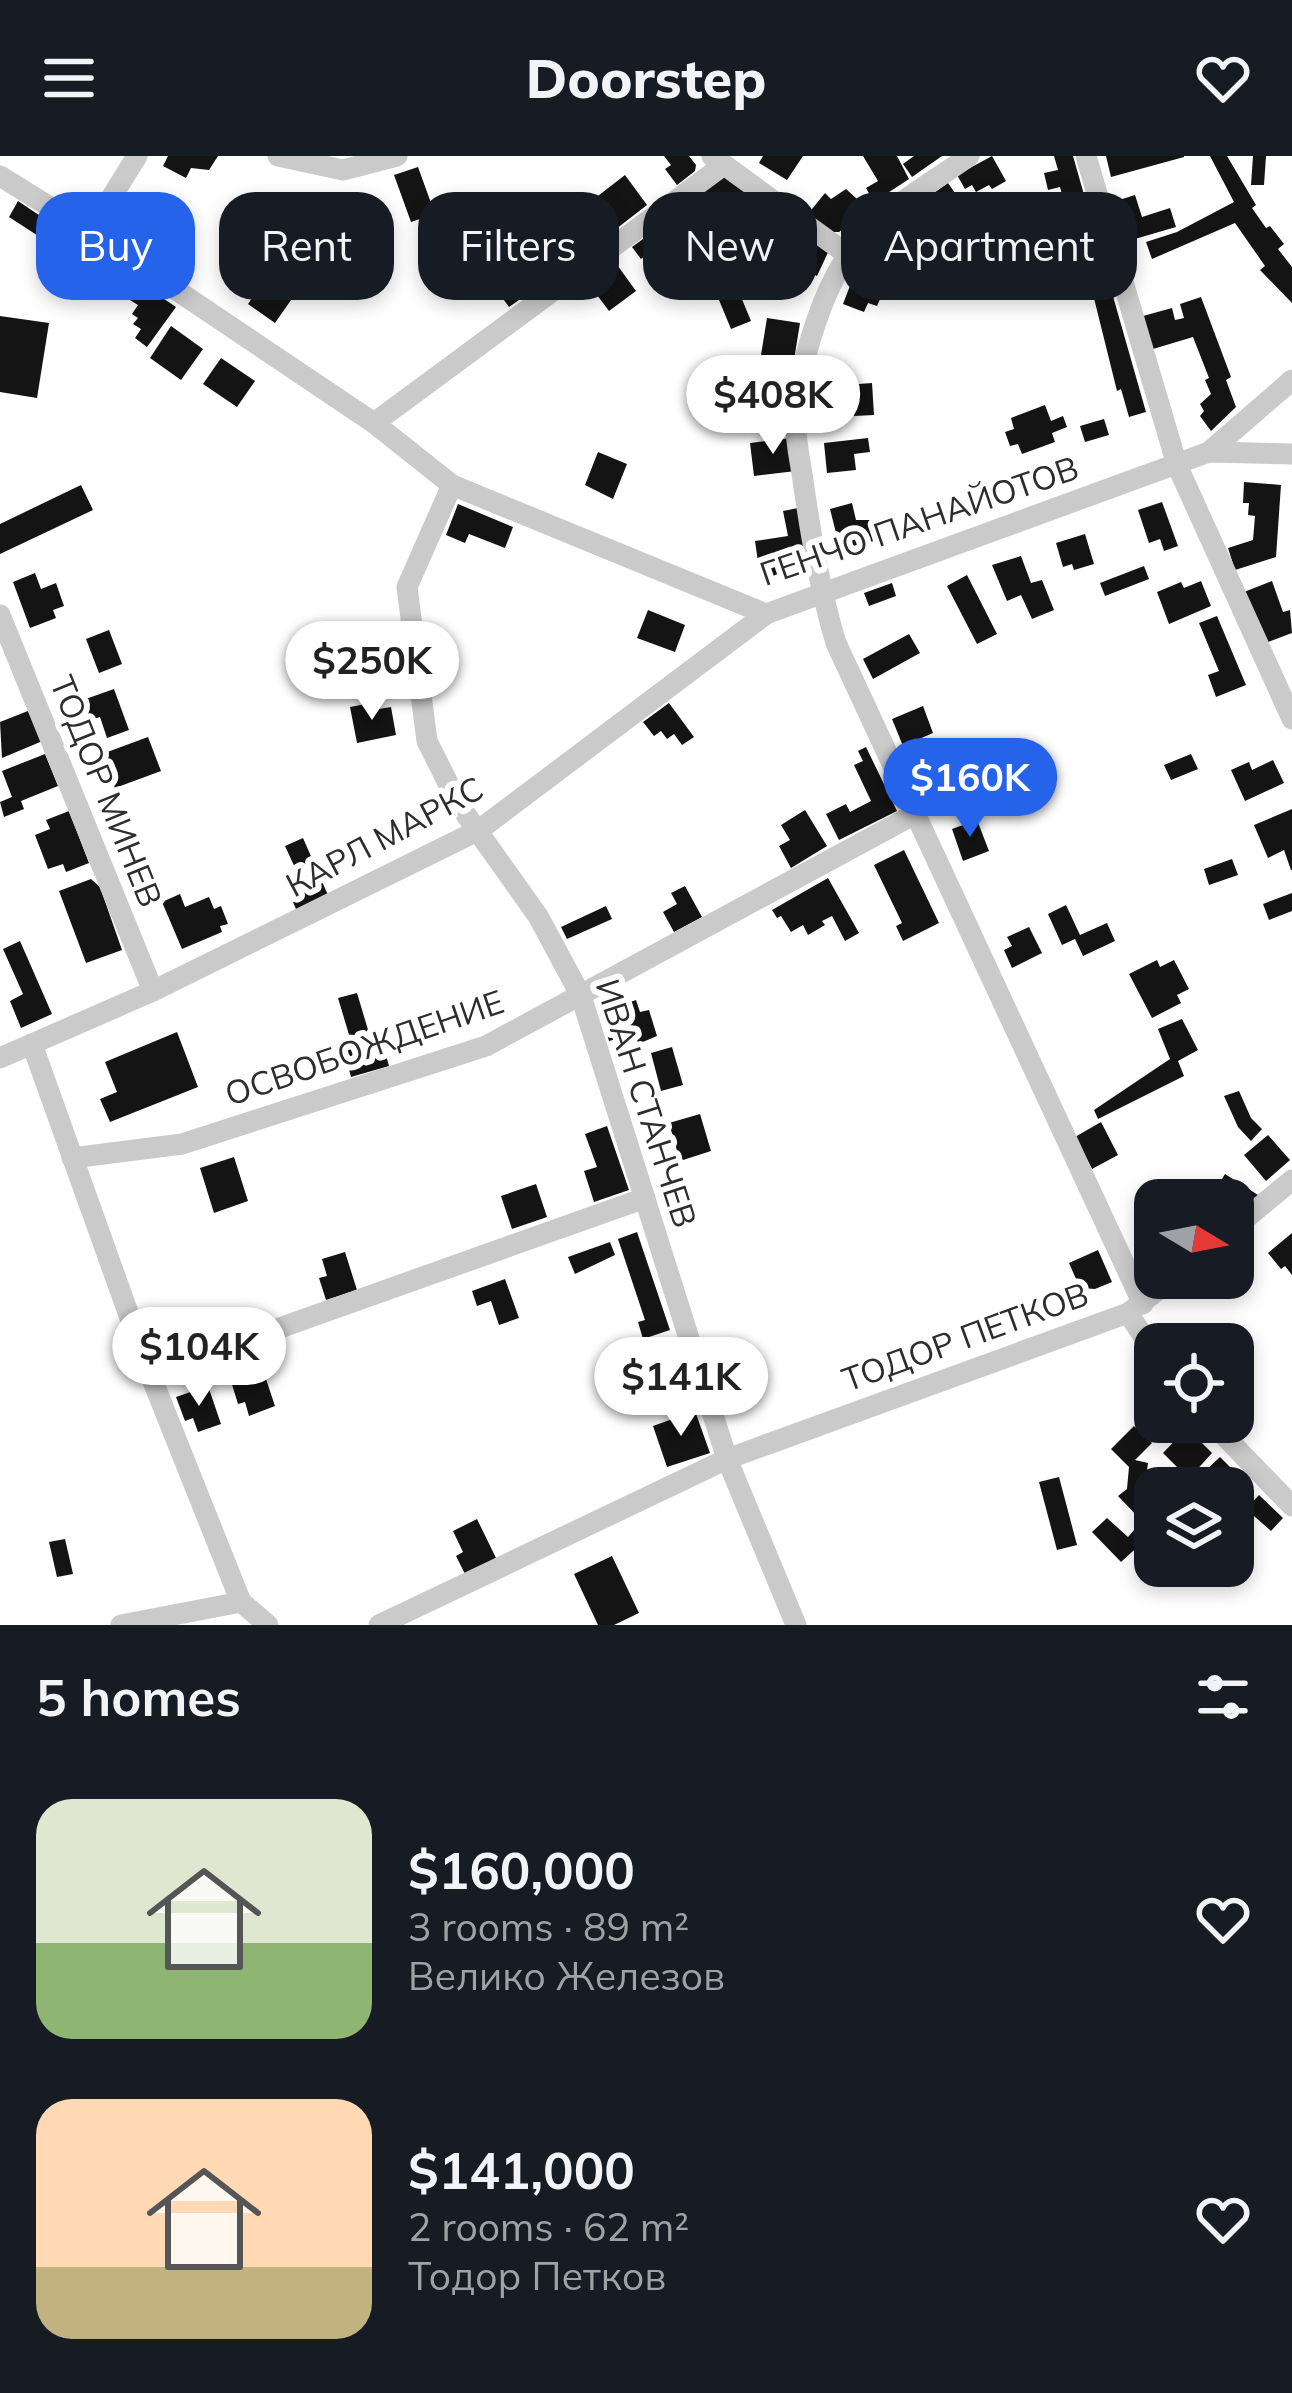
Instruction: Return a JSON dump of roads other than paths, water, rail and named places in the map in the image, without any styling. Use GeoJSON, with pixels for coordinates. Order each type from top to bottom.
{"type":"FeatureCollection","features":[{"type":"Feature","properties":{"kind":"street"},"geometry":{"type":"LineString","coordinates":[[115,192],[137,156]]}},
{"type":"Feature","properties":{"kind":"street"},"geometry":{"type":"LineString","coordinates":[[278,156],[343,170],[397,156]]}},
{"type":"Feature","properties":{"kind":"street"},"geometry":{"type":"LineString","coordinates":[[921,192],[970,156]]}},
{"type":"Feature","properties":{"kind":"street"},"geometry":{"type":"LineString","coordinates":[[1087,156],[1178,465],[1292,719]]}},
{"type":"Feature","properties":{"kind":"street"},"geometry":{"type":"LineString","coordinates":[[374,423],[716,161],[841,250]]}},
{"type":"Feature","properties":{"kind":"street","name":"ГЕНЧО ПАНАЙОТОВ"},"geometry":{"type":"LineString","coordinates":[[0,176],[36,198]]}},
{"type":"Feature","properties":{"kind":"street"},"geometry":{"type":"LineString","coordinates":[[841,268],[820,309],[796,427],[820,593],[836,643],[1142,1323]]}},
{"type":"Feature","properties":{"kind":"street","name":"ГЕНЧО ПАНАЙОТОВ"},"geometry":{"type":"LineString","coordinates":[[191,300],[374,423],[452,485],[766,614],[1209,452],[1292,454]]}},
{"type":"Feature","properties":{"kind":"street"},"geometry":{"type":"LineString","coordinates":[[1209,452],[1292,380]]}},
{"type":"Feature","properties":{"kind":"street","name":"ИВАН СТАНЧЕВ"},"geometry":{"type":"LineString","coordinates":[[452,485],[407,587],[427,741],[459,805],[538,916],[581,996],[727,1459],[796,1625]]}},
{"type":"Feature","properties":{"kind":"street","name":"КАРЛ МАРКС"},"geometry":{"type":"LineString","coordinates":[[0,1058],[153,992],[479,830],[766,614]]}},
{"type":"Feature","properties":{"kind":"street","name":"ТОДОР МИНЕВ"},"geometry":{"type":"LineString","coordinates":[[0,615],[153,992]]}},
{"type":"Feature","properties":{"kind":"street","name":"ОСВОБОЖДЕНИЕ"},"geometry":{"type":"LineString","coordinates":[[72,1159],[182,1144],[486,1046],[915,814]]}},
{"type":"Feature","properties":{"kind":"street"},"geometry":{"type":"LineString","coordinates":[[32,1044],[150,1374],[241,1603],[268,1625]]}},
{"type":"Feature","properties":{"kind":"street"},"geometry":{"type":"LineString","coordinates":[[1254,1212],[1292,1180]]}},
{"type":"Feature","properties":{"kind":"street"},"geometry":{"type":"LineString","coordinates":[[150,1374],[645,1198]]}},
{"type":"Feature","properties":{"kind":"street","name":"ТОДОР ПЕТКОВ"},"geometry":{"type":"LineString","coordinates":[[379,1625],[727,1459],[1136,1308],[1147,1299]]}},
{"type":"Feature","properties":{"kind":"street"},"geometry":{"type":"LineString","coordinates":[[1231,1443],[1292,1506]]}},
{"type":"Feature","properties":{"kind":"street"},"geometry":{"type":"LineString","coordinates":[[121,1625],[241,1603]]}}]}
